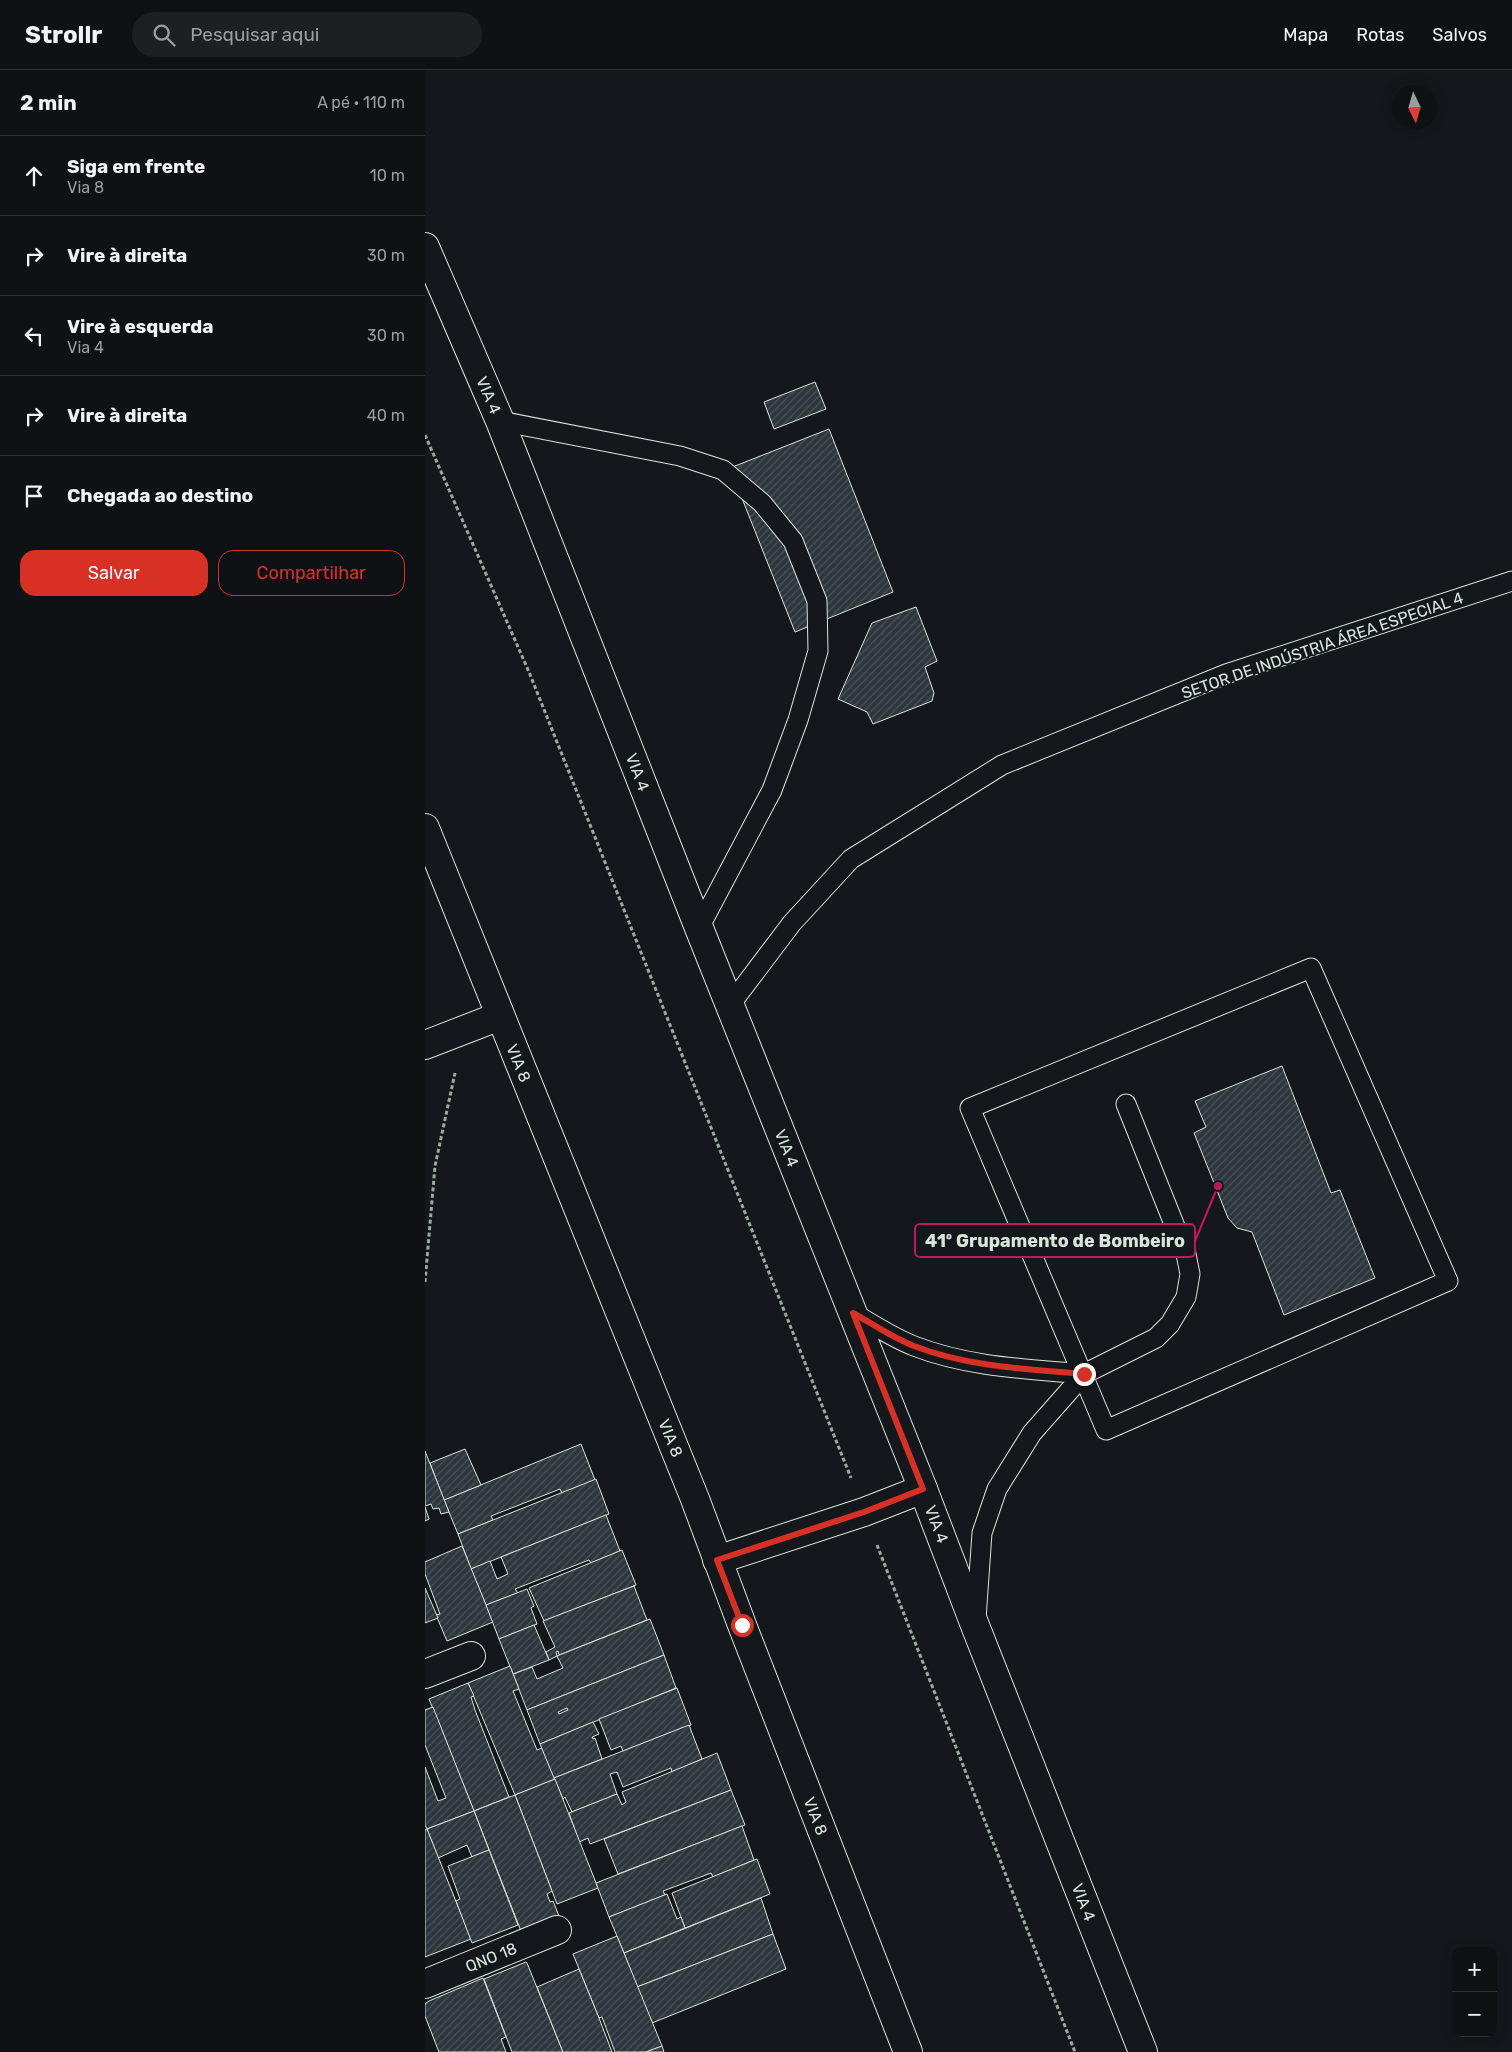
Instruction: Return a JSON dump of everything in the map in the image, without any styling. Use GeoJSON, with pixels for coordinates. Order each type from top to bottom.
{"type":"FeatureCollection","features":[{"type":"Feature","properties":{"kind":"main road","name":"VIA 4"},"geometry":{"type":"LineString","coordinates":[[425,247],[500,421],[699,928],[923,1489],[1143,2052]]}},
{"type":"Feature","properties":{"kind":"main road","name":"VIA 8"},"geometry":{"type":"LineString","coordinates":[[425,828],[691,1490],[908,2052]]}},
{"type":"Feature","properties":{"kind":"main road"},"geometry":{"type":"LineString","coordinates":[[425,1045],[500,1016]]}},
{"type":"Feature","properties":{"kind":"main road"},"geometry":{"type":"LineString","coordinates":[[717,1560],[864,1512],[923,1489]]}},
{"type":"Feature","properties":{"kind":"main road"},"geometry":{"type":"LineString","coordinates":[[425,1674],[471,1656]]}},
{"type":"Feature","properties":{"kind":"main road","name":"QNO 18"},"geometry":{"type":"LineString","coordinates":[[425,1984],[557,1930]]}},
{"type":"Feature","properties":{"kind":"lane"},"geometry":{"type":"LineString","coordinates":[[500,421],[680,456],[723,470],[762,503],[793,541],[817,601],[818,651],[798,720],[772,790],[699,928]]}},
{"type":"Feature","properties":{"kind":"lane","name":"SETOR DE INDÚSTRIA ÁREA ESPECIAL 4"},"geometry":{"type":"LineString","coordinates":[[730,1005],[793,923],[851,859],[1002,765],[1226,674],[1512,582]]}},
{"type":"Feature","properties":{"kind":"lane"},"geometry":{"type":"LineString","coordinates":[[1311,968],[1448,1281],[1106,1430],[1084,1374],[970,1108],[1311,968]]}},
{"type":"Feature","properties":{"kind":"lane"},"geometry":{"type":"LineString","coordinates":[[976,1628],[982,1533],[997,1489],[1032,1433],[1084,1374],[1156,1338],[1170,1324],[1185,1297],[1190,1274],[1186,1254],[1126,1104]]}},
{"type":"Feature","properties":{"kind":"lane"},"geometry":{"type":"LineString","coordinates":[[853,1313],[913,1346],[954,1358],[1003,1367],[1084,1374]]}},
{"type":"Feature","properties":{"kind":"path"},"geometry":{"type":"LineString","coordinates":[[425,435],[529,672],[864,1512],[1075,2052]]}},
{"type":"Feature","properties":{"kind":"path"},"geometry":{"type":"LineString","coordinates":[[425,1282],[435,1166],[451,1089],[468,1029]]}},
{"type":"Feature","properties":{"kind":"building"},"geometry":{"type":"Polygon","coordinates":[[[815,382],[826,409],[774,429],[764,402],[815,382]]]}},
{"type":"Feature","properties":{"kind":"building"},"geometry":{"type":"Polygon","coordinates":[[[829,429],[893,592],[795,632],[730,468],[829,429]]]}},
{"type":"Feature","properties":{"kind":"building"},"geometry":{"type":"Polygon","coordinates":[[[916,607],[937,661],[925,667],[934,693],[932,701],[873,724],[867,712],[838,699],[872,623],[916,607]]]}},
{"type":"Feature","properties":{"kind":"building"},"geometry":{"type":"Polygon","coordinates":[[[1282,1066],[1331,1193],[1340,1190],[1375,1278],[1284,1315],[1252,1232],[1237,1228],[1228,1218],[1194,1133],[1206,1127],[1195,1101],[1282,1066]]]}},
{"type":"Feature","properties":{"kind":"building"},"geometry":{"type":"Polygon","coordinates":[[[581,1444],[595,1480],[562,1493],[560,1489],[491,1516],[493,1520],[458,1534],[444,1500],[581,1444]]]}},
{"type":"Feature","properties":{"kind":"building"},"geometry":{"type":"Polygon","coordinates":[[[465,1449],[481,1485],[444,1500],[430,1463],[465,1449]]]}},
{"type":"Feature","properties":{"kind":"building"},"geometry":{"type":"Polygon","coordinates":[[[425,1451],[449,1512],[441,1514],[439,1508],[433,1509],[431,1504],[425,1506],[425,1451]]]}},
{"type":"Feature","properties":{"kind":"building"},"geometry":{"type":"Polygon","coordinates":[[[596,1479],[609,1514],[471,1569],[458,1534],[596,1479]]]}},
{"type":"Feature","properties":{"kind":"building"},"geometry":{"type":"Polygon","coordinates":[[[425,1507],[429,1519],[425,1521],[425,1507]]]}},
{"type":"Feature","properties":{"kind":"building"},"geometry":{"type":"Polygon","coordinates":[[[606,1515],[620,1551],[591,1563],[589,1560],[515,1589],[518,1593],[486,1605],[471,1569],[490,1561],[497,1579],[508,1574],[501,1557],[606,1515]]]}},
{"type":"Feature","properties":{"kind":"building"},"geometry":{"type":"Polygon","coordinates":[[[462,1546],[493,1622],[447,1641],[436,1615],[440,1614],[425,1574],[425,1562],[462,1546]]]}},
{"type":"Feature","properties":{"kind":"building"},"geometry":{"type":"Polygon","coordinates":[[[622,1550],[636,1585],[544,1621],[529,1588],[622,1550]]]}},
{"type":"Feature","properties":{"kind":"building"},"geometry":{"type":"Polygon","coordinates":[[[634,1586],[647,1620],[559,1655],[558,1651],[556,1652],[557,1656],[549,1660],[546,1652],[555,1647],[543,1621],[634,1586]]]}},
{"type":"Feature","properties":{"kind":"building"},"geometry":{"type":"Polygon","coordinates":[[[425,1588],[438,1618],[425,1623],[425,1588]]]}},
{"type":"Feature","properties":{"kind":"building"},"geometry":{"type":"Polygon","coordinates":[[[527,1589],[534,1606],[531,1608],[537,1624],[499,1639],[486,1605],[527,1589]]]}},
{"type":"Feature","properties":{"kind":"building"},"geometry":{"type":"Polygon","coordinates":[[[650,1619],[664,1655],[527,1710],[513,1674],[532,1667],[537,1679],[563,1668],[557,1656],[650,1619]]]}},
{"type":"Feature","properties":{"kind":"building"},"geometry":{"type":"Polygon","coordinates":[[[534,1625],[549,1660],[513,1674],[499,1639],[534,1625]]]}},
{"type":"Feature","properties":{"kind":"building"},"geometry":{"type":"Polygon","coordinates":[[[664,1655],[676,1688],[540,1744],[527,1710],[664,1655]],[[567,1708],[558,1712],[559,1714],[568,1710],[567,1708]]]}},
{"type":"Feature","properties":{"kind":"building"},"geometry":{"type":"Polygon","coordinates":[[[510,1666],[519,1689],[513,1691],[537,1750],[542,1748],[555,1779],[515,1795],[468,1683],[510,1666]]]}},
{"type":"Feature","properties":{"kind":"building"},"geometry":{"type":"Polygon","coordinates":[[[468,1683],[474,1696],[471,1697],[475,1710],[509,1797],[474,1811],[429,1699],[468,1683]]]}},
{"type":"Feature","properties":{"kind":"building"},"geometry":{"type":"Polygon","coordinates":[[[677,1688],[691,1725],[623,1751],[621,1746],[611,1750],[599,1719],[677,1688]]]}},
{"type":"Feature","properties":{"kind":"building"},"geometry":{"type":"Polygon","coordinates":[[[433,1707],[474,1811],[427,1829],[425,1825],[425,1767],[438,1801],[446,1798],[425,1745],[425,1710],[433,1707]]]}},
{"type":"Feature","properties":{"kind":"building"},"geometry":{"type":"Polygon","coordinates":[[[593,1722],[599,1734],[592,1737],[593,1739],[595,1738],[602,1759],[554,1778],[540,1744],[593,1722]]]}},
{"type":"Feature","properties":{"kind":"building"},"geometry":{"type":"Polygon","coordinates":[[[689,1725],[702,1759],[672,1772],[671,1768],[623,1787],[617,1772],[610,1774],[617,1794],[572,1812],[565,1797],[563,1799],[554,1778],[689,1725]]]}},
{"type":"Feature","properties":{"kind":"building"},"geometry":{"type":"Polygon","coordinates":[[[717,1753],[731,1790],[590,1844],[588,1838],[579,1842],[569,1813],[617,1794],[622,1805],[626,1802],[622,1792],[717,1753]]]}},
{"type":"Feature","properties":{"kind":"building"},"geometry":{"type":"Polygon","coordinates":[[[555,1779],[598,1888],[557,1904],[515,1795],[555,1779]]]}},
{"type":"Feature","properties":{"kind":"building"},"geometry":{"type":"Polygon","coordinates":[[[731,1790],[745,1825],[618,1874],[604,1839],[731,1790]]]}},
{"type":"Feature","properties":{"kind":"building"},"geometry":{"type":"Polygon","coordinates":[[[515,1795],[552,1891],[547,1894],[550,1902],[553,1901],[559,1916],[521,1931],[474,1811],[515,1795]]]}},
{"type":"Feature","properties":{"kind":"building"},"geometry":{"type":"Polygon","coordinates":[[[474,1811],[489,1850],[472,1857],[467,1845],[438,1858],[427,1829],[474,1811]]]}},
{"type":"Feature","properties":{"kind":"building"},"geometry":{"type":"Polygon","coordinates":[[[742,1826],[754,1860],[713,1877],[711,1873],[663,1891],[665,1895],[609,1917],[596,1883],[742,1826]]]}},
{"type":"Feature","properties":{"kind":"building"},"geometry":{"type":"Polygon","coordinates":[[[427,1829],[471,1939],[425,1957],[425,1830],[427,1829]]]}},
{"type":"Feature","properties":{"kind":"building"},"geometry":{"type":"Polygon","coordinates":[[[489,1850],[518,1925],[472,1943],[456,1901],[460,1899],[448,1866],[489,1850]]]}},
{"type":"Feature","properties":{"kind":"building"},"geometry":{"type":"Polygon","coordinates":[[[757,1859],[770,1894],[685,1928],[672,1893],[757,1859]]]}},
{"type":"Feature","properties":{"kind":"building"},"geometry":{"type":"Polygon","coordinates":[[[667,1894],[677,1919],[681,1917],[685,1928],[624,1953],[609,1917],[667,1894]]]}},
{"type":"Feature","properties":{"kind":"building"},"geometry":{"type":"Polygon","coordinates":[[[761,1898],[773,1934],[637,1987],[624,1953],[761,1898]]]}},
{"type":"Feature","properties":{"kind":"building"},"geometry":{"type":"Polygon","coordinates":[[[773,1934],[786,1969],[652,2023],[637,1987],[773,1934]]]}},
{"type":"Feature","properties":{"kind":"building"},"geometry":{"type":"Polygon","coordinates":[[[617,1936],[662,2046],[646,2052],[615,2052],[602,2017],[599,2018],[573,1954],[617,1936]]]}},
{"type":"Feature","properties":{"kind":"building"},"geometry":{"type":"Polygon","coordinates":[[[526,1962],[563,2052],[512,2052],[484,1979],[526,1962]]]}},
{"type":"Feature","properties":{"kind":"building"},"geometry":{"type":"Polygon","coordinates":[[[579,1969],[612,2052],[563,2052],[537,1987],[579,1969]]]}},
{"type":"Feature","properties":{"kind":"building"},"geometry":{"type":"Polygon","coordinates":[[[483,1978],[506,2037],[501,2039],[506,2052],[439,2052],[425,2016],[425,2004],[483,1978]]]}},
{"type":"Feature","properties":{"kind":"building"},"geometry":{"type":"Polygon","coordinates":[[[662,2046],[664,2052],[646,2052],[662,2046]]]}},
{"type":"Feature","properties":{"kind":"place","name":"41º Grupamento de Bombeiro"},"geometry":{"type":"Point","coordinates":[1218,1186]}},
{"type":"Feature","properties":{"kind":"route"},"geometry":{"type":"LineString","coordinates":[[742,1625],[717,1560],[864,1512],[923,1489],[853,1313],[913,1346],[954,1358],[1003,1367],[1084,1374]]}}]}
